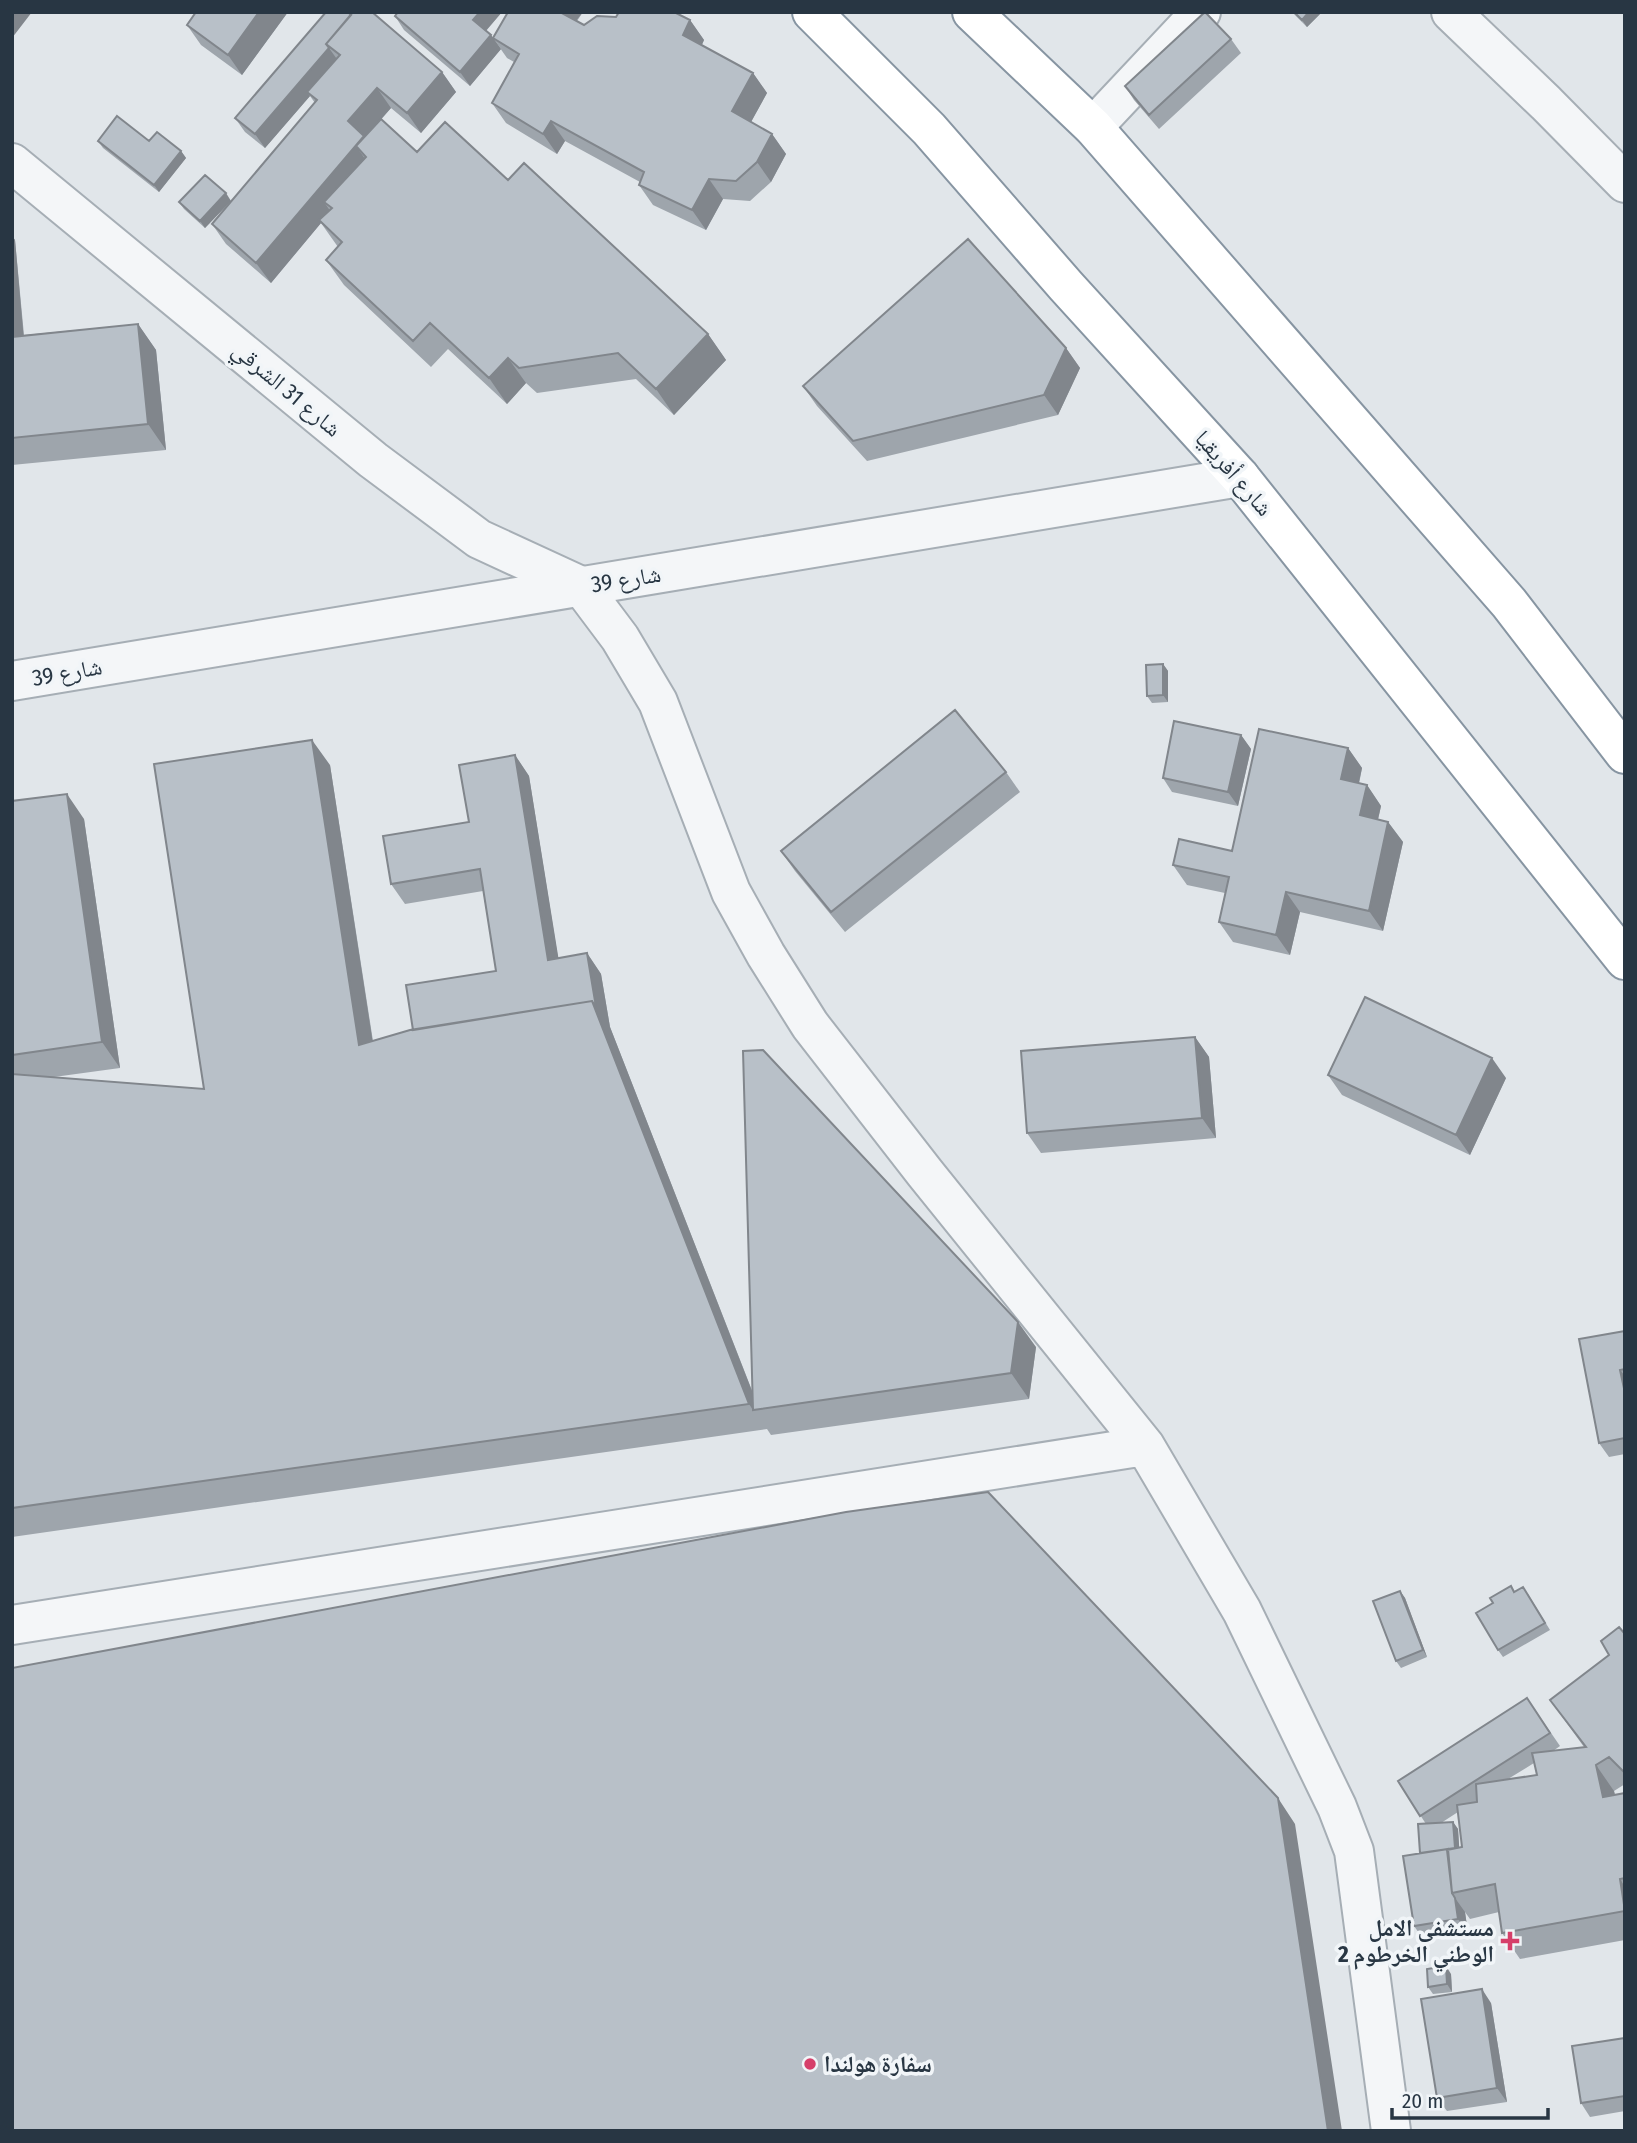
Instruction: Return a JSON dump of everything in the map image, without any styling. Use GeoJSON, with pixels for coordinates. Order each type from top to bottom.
{"type":"FeatureCollection","features":[{"type":"Feature","properties":{"kind":"highway","name":"شارع أفريقيا"},"geometry":{"type":"LineString","coordinates":[[812,12],[929,130],[1240,477],[1625,960]]}},
{"type":"Feature","properties":{"kind":"highway"},"geometry":{"type":"LineString","coordinates":[[972,12],[1093,127],[1509,603],[1625,754]]}},
{"type":"Feature","properties":{"kind":"street"},"geometry":{"type":"LineString","coordinates":[[1093,127],[1201,12]]}},
{"type":"Feature","properties":{"kind":"street"},"geometry":{"type":"LineString","coordinates":[[1451,12],[1625,183]]}},
{"type":"Feature","properties":{"kind":"street","name":"شارع 31 الشرقي"},"geometry":{"type":"LineString","coordinates":[[12,163],[383,468],[479,539],[581,586]]}},
{"type":"Feature","properties":{"kind":"street","name":"شارع 39"},"geometry":{"type":"LineString","coordinates":[[12,681],[1240,477]]}},
{"type":"Feature","properties":{"kind":"street"},"geometry":{"type":"LineString","coordinates":[[581,586],[620,638],[658,702],[731,892],[747,925],[810,1025],[925,1173],[1145,1446],[1242,1611],[1337,1807],[1354,1851],[1391,2131]]}},
{"type":"Feature","properties":{"kind":"street"},"geometry":{"type":"LineString","coordinates":[[12,1625],[1145,1446]]}},
{"type":"Feature","properties":{"kind":"building"},"geometry":{"type":"Polygon","coordinates":[[[196,12],[259,12],[228,55],[187,25],[196,12]]]}},
{"type":"Feature","properties":{"kind":"building"},"geometry":{"type":"Polygon","coordinates":[[[326,12],[348,12],[351,15],[326,44],[329,48],[255,134],[235,118],[326,12]]]}},
{"type":"Feature","properties":{"kind":"building"},"geometry":{"type":"Polygon","coordinates":[[[353,12],[372,12],[442,72],[407,113],[377,88],[348,121],[364,136],[256,263],[212,224],[317,100],[307,92],[340,55],[326,44],[353,12]]]}},
{"type":"Feature","properties":{"kind":"building"},"geometry":{"type":"Polygon","coordinates":[[[398,12],[480,12],[473,20],[491,35],[460,72],[395,16],[398,12]]]}},
{"type":"Feature","properties":{"kind":"building"},"geometry":{"type":"Polygon","coordinates":[[[508,12],[560,12],[584,25],[597,16],[616,17],[619,12],[674,12],[690,20],[683,35],[753,73],[732,111],[772,134],[757,162],[736,181],[709,179],[692,210],[639,185],[644,172],[551,121],[543,134],[492,103],[519,54],[493,38],[508,12]]]}},
{"type":"Feature","properties":{"kind":"building"},"geometry":{"type":"Polygon","coordinates":[[[1205,12],[1231,39],[1149,115],[1125,86],[1205,12]]]}},
{"type":"Feature","properties":{"kind":"building"},"geometry":{"type":"Polygon","coordinates":[[[1294,12],[1309,12],[1302,20],[1294,12]]]}},
{"type":"Feature","properties":{"kind":"building"},"geometry":{"type":"Polygon","coordinates":[[[117,116],[149,141],[157,132],[181,151],[154,185],[98,141],[117,116]]]}},
{"type":"Feature","properties":{"kind":"building"},"geometry":{"type":"Polygon","coordinates":[[[381,119],[417,152],[445,122],[508,180],[524,163],[708,334],[656,389],[618,353],[519,368],[508,358],[489,378],[430,323],[413,341],[326,260],[342,242],[319,220],[332,208],[324,202],[366,157],[356,146],[381,119]]]}},
{"type":"Feature","properties":{"kind":"building"},"geometry":{"type":"Polygon","coordinates":[[[205,175],[226,193],[200,221],[179,202],[205,175]]]}},
{"type":"Feature","properties":{"kind":"building"},"geometry":{"type":"Polygon","coordinates":[[[968,239],[1066,348],[1044,395],[853,441],[803,386],[968,239]]]}},
{"type":"Feature","properties":{"kind":"building"},"geometry":{"type":"Polygon","coordinates":[[[138,324],[148,424],[12,438],[12,337],[138,324]]]}},
{"type":"Feature","properties":{"kind":"building"},"geometry":{"type":"Polygon","coordinates":[[[1163,664],[1163,695],[1147,696],[1146,665],[1163,664]]]}},
{"type":"Feature","properties":{"kind":"building"},"geometry":{"type":"Polygon","coordinates":[[[955,710],[1006,772],[831,912],[781,851],[955,710]]]}},
{"type":"Feature","properties":{"kind":"building"},"geometry":{"type":"Polygon","coordinates":[[[1174,721],[1241,735],[1228,792],[1163,778],[1174,721]]]}},
{"type":"Feature","properties":{"kind":"building"},"geometry":{"type":"Polygon","coordinates":[[[1259,729],[1348,748],[1341,779],[1367,785],[1360,815],[1388,822],[1369,911],[1286,892],[1276,935],[1219,922],[1229,877],[1173,865],[1179,839],[1232,851],[1259,729]]]}},
{"type":"Feature","properties":{"kind":"building"},"geometry":{"type":"Polygon","coordinates":[[[312,740],[359,1045],[410,1030],[592,1001],[749,1404],[12,1508],[12,1074],[204,1089],[154,764],[312,740]]]}},
{"type":"Feature","properties":{"kind":"building"},"geometry":{"type":"Polygon","coordinates":[[[515,755],[548,960],[587,953],[596,1007],[592,1001],[413,1030],[406,985],[496,971],[480,869],[391,884],[383,836],[469,822],[459,765],[515,755]]]}},
{"type":"Feature","properties":{"kind":"building"},"geometry":{"type":"Polygon","coordinates":[[[67,794],[102,1042],[12,1055],[12,801],[67,794]]]}},
{"type":"Feature","properties":{"kind":"building"},"geometry":{"type":"Polygon","coordinates":[[[1365,997],[1492,1058],[1456,1135],[1328,1075],[1365,997]]]}},
{"type":"Feature","properties":{"kind":"building"},"geometry":{"type":"Polygon","coordinates":[[[1195,1037],[1202,1118],[1027,1133],[1021,1051],[1195,1037]]]}},
{"type":"Feature","properties":{"kind":"building"},"geometry":{"type":"Polygon","coordinates":[[[763,1050],[1018,1322],[1011,1373],[753,1410],[743,1051],[763,1050]]]}},
{"type":"Feature","properties":{"kind":"building"},"geometry":{"type":"Polygon","coordinates":[[[1625,1331],[1625,1369],[1620,1370],[1625,1393],[1625,1438],[1599,1443],[1579,1339],[1625,1331]]]}},
{"type":"Feature","properties":{"kind":"building"},"geometry":{"type":"Polygon","coordinates":[[[988,1492],[1278,1798],[1328,2131],[12,2131],[12,1668],[846,1512],[988,1492]]]}},
{"type":"Feature","properties":{"kind":"building"},"geometry":{"type":"Polygon","coordinates":[[[1511,1586],[1514,1592],[1523,1587],[1545,1623],[1498,1650],[1476,1613],[1493,1603],[1490,1598],[1511,1586]]]}},
{"type":"Feature","properties":{"kind":"building"},"geometry":{"type":"Polygon","coordinates":[[[1400,1591],[1423,1650],[1396,1661],[1373,1601],[1400,1591]]]}},
{"type":"Feature","properties":{"kind":"building"},"geometry":{"type":"Polygon","coordinates":[[[1619,1627],[1625,1634],[1625,1773],[1609,1757],[1596,1765],[1603,1797],[1625,1793],[1625,1878],[1620,1879],[1625,1911],[1502,1933],[1495,1884],[1452,1893],[1447,1850],[1462,1847],[1457,1805],[1477,1802],[1476,1784],[1537,1775],[1532,1753],[1586,1747],[1550,1700],[1609,1655],[1601,1641],[1619,1627]]]}},
{"type":"Feature","properties":{"kind":"building"},"geometry":{"type":"Polygon","coordinates":[[[1527,1698],[1550,1733],[1420,1816],[1398,1781],[1527,1698]]]}},
{"type":"Feature","properties":{"kind":"building"},"geometry":{"type":"Polygon","coordinates":[[[1453,1822],[1455,1848],[1420,1853],[1418,1824],[1453,1822]]]}},
{"type":"Feature","properties":{"kind":"building"},"geometry":{"type":"Polygon","coordinates":[[[1448,1849],[1452,1893],[1458,1919],[1414,1926],[1403,1856],[1448,1849]]]}},
{"type":"Feature","properties":{"kind":"building"},"geometry":{"type":"Polygon","coordinates":[[[1446,1966],[1447,1984],[1428,1987],[1427,1969],[1446,1966]]]}},
{"type":"Feature","properties":{"kind":"building"},"geometry":{"type":"Polygon","coordinates":[[[1482,1989],[1497,2088],[1437,2098],[1421,1999],[1482,1989]]]}},
{"type":"Feature","properties":{"kind":"building"},"geometry":{"type":"Polygon","coordinates":[[[1625,2038],[1625,2096],[1581,2103],[1572,2046],[1625,2038]]]}},
{"type":"Feature","properties":{"kind":"place","name":"مستشفى الامل الوطني الخرطوم 2"},"geometry":{"type":"Point","coordinates":[1510,1941]}},
{"type":"Feature","properties":{"kind":"place","name":"سفارة هولندا"},"geometry":{"type":"Point","coordinates":[810,2064]}}]}
